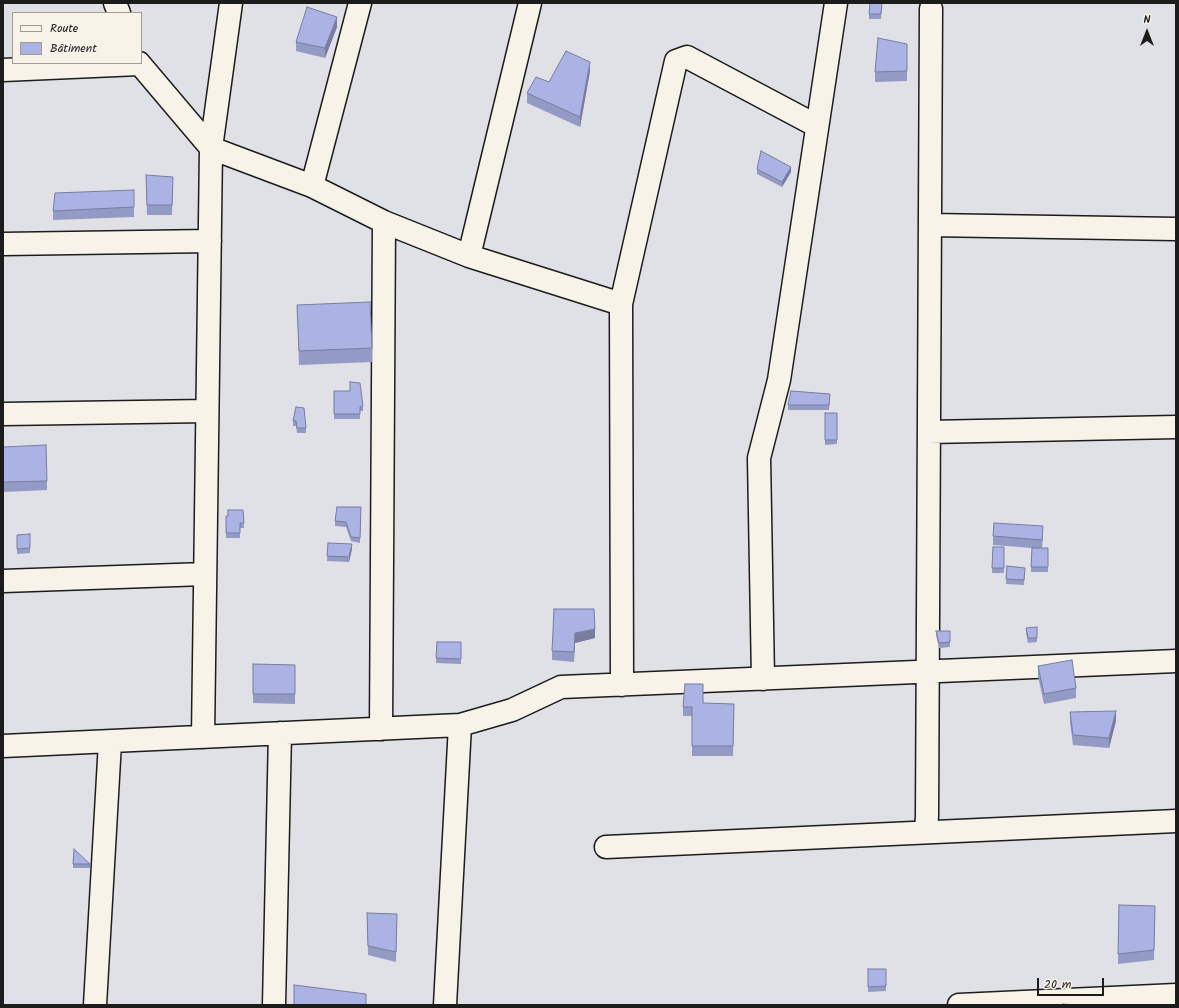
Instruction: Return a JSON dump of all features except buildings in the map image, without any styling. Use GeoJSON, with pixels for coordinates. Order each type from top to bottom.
{"type":"FeatureCollection","features":[{"type":"Feature","properties":{"kind":"street"},"geometry":{"type":"LineString","coordinates":[[203,737],[211,148],[231,3]]}},
{"type":"Feature","properties":{"kind":"street"},"geometry":{"type":"LineString","coordinates":[[312,186],[360,3]]}},
{"type":"Feature","properties":{"kind":"street"},"geometry":{"type":"LineString","coordinates":[[469,256],[530,3]]}},
{"type":"Feature","properties":{"kind":"street"},"geometry":{"type":"LineString","coordinates":[[763,678],[759,458],[779,380],[836,3]]}},
{"type":"Feature","properties":{"kind":"street"},"geometry":{"type":"LineString","coordinates":[[926,832],[930,225],[929,5]]}},
{"type":"Feature","properties":{"kind":"street"},"geometry":{"type":"LineString","coordinates":[[622,685],[621,304],[676,61],[687,57],[817,126]]}},
{"type":"Feature","properties":{"kind":"street"},"geometry":{"type":"LineString","coordinates":[[3,70],[120,64]]}},
{"type":"Feature","properties":{"kind":"street"},"geometry":{"type":"LineString","coordinates":[[140,64],[211,148],[312,186],[384,222],[469,256],[621,304]]}},
{"type":"Feature","properties":{"kind":"street"},"geometry":{"type":"LineString","coordinates":[[381,729],[384,222]]}},
{"type":"Feature","properties":{"kind":"street"},"geometry":{"type":"LineString","coordinates":[[930,225],[1176,229]]}},
{"type":"Feature","properties":{"kind":"street"},"geometry":{"type":"LineString","coordinates":[[3,244],[210,241]]}},
{"type":"Feature","properties":{"kind":"street"},"geometry":{"type":"LineString","coordinates":[[3,414],[208,410]]}},
{"type":"Feature","properties":{"kind":"street"},"geometry":{"type":"LineString","coordinates":[[929,432],[1176,427]]}},
{"type":"Feature","properties":{"kind":"street"},"geometry":{"type":"LineString","coordinates":[[3,581],[205,574]]}},
{"type":"Feature","properties":{"kind":"street"},"geometry":{"type":"LineString","coordinates":[[3,746],[460,725],[512,710],[561,687],[1176,661]]}},
{"type":"Feature","properties":{"kind":"street"},"geometry":{"type":"LineString","coordinates":[[445,1005],[460,725]]}},
{"type":"Feature","properties":{"kind":"street"},"geometry":{"type":"LineString","coordinates":[[274,1005],[280,734]]}},
{"type":"Feature","properties":{"kind":"street"},"geometry":{"type":"LineString","coordinates":[[95,1005],[110,742]]}},
{"type":"Feature","properties":{"kind":"street"},"geometry":{"type":"LineString","coordinates":[[606,847],[1176,821]]}},
{"type":"Feature","properties":{"kind":"street"},"geometry":{"type":"LineString","coordinates":[[959,1005],[1176,995]]}}]}
